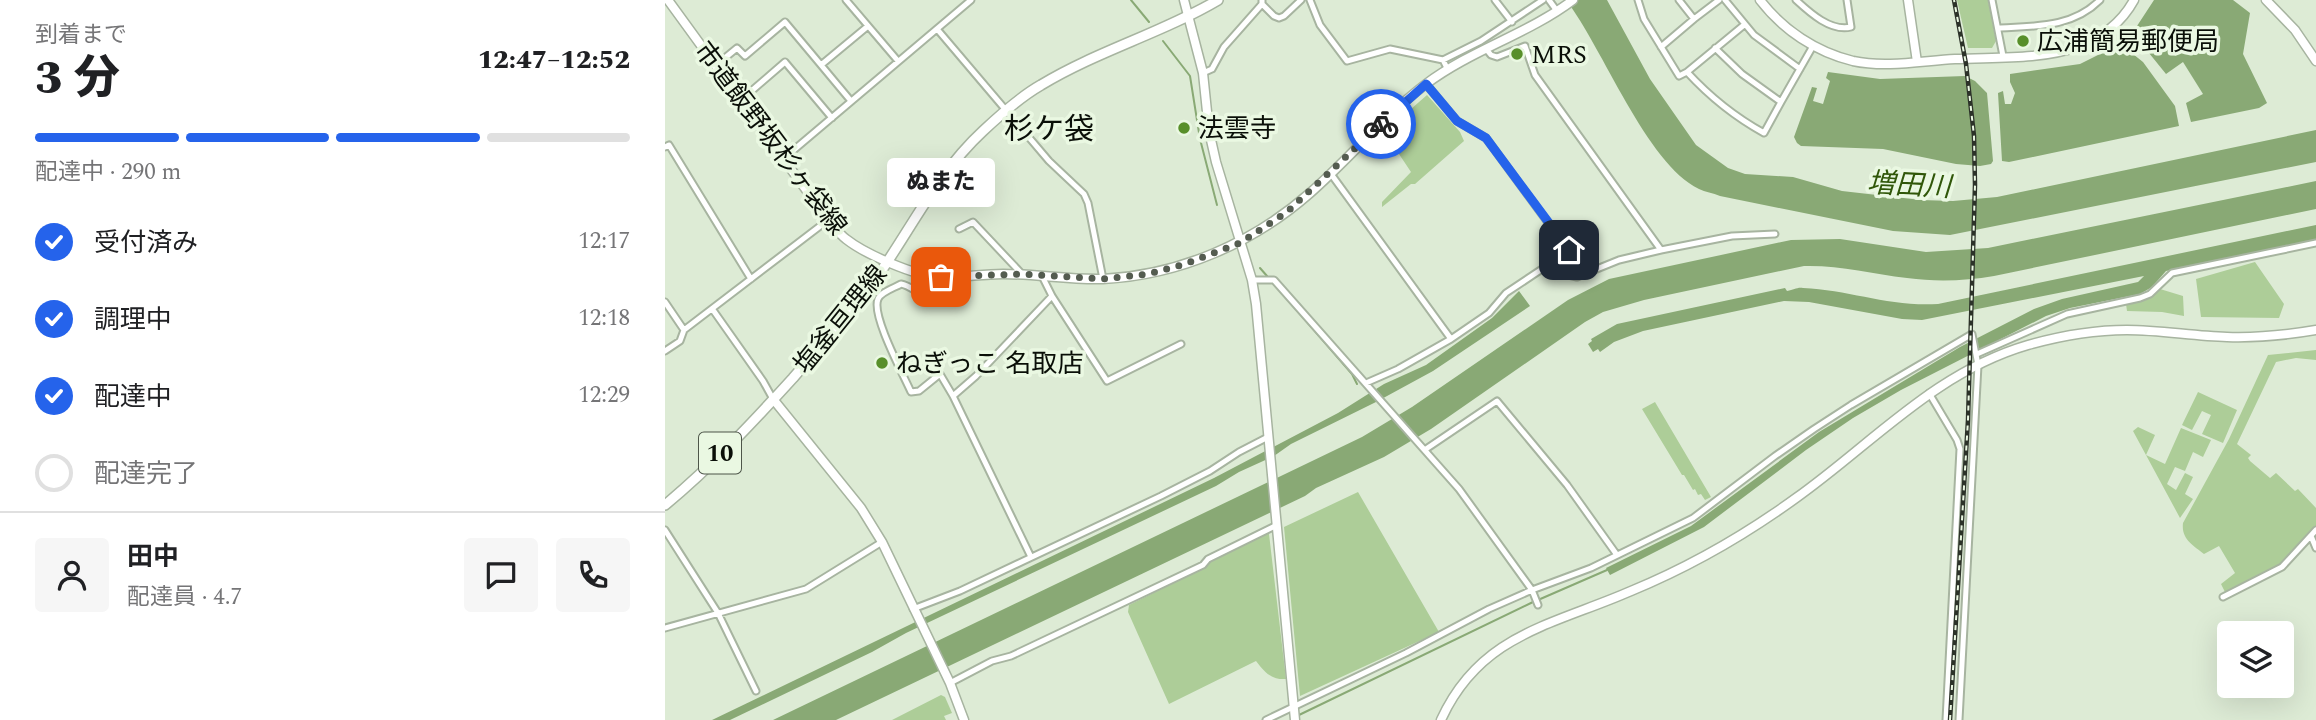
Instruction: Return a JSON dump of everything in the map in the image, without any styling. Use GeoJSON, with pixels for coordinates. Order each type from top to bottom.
{"type":"FeatureCollection","features":[{"type":"Feature","properties":{"kind":"main road","name":"塩釜亘理線"},"geometry":{"type":"LineString","coordinates":[[666,503],[773,399],[856,306],[955,161],[1006,110],[1065,72],[1188,18],[1218,0]]}},
{"type":"Feature","properties":{"kind":"street","name":"市道飯野坂杉ヶ袋線"},"geometry":{"type":"LineString","coordinates":[[668,0],[828,220],[845,239],[888,261],[941,277],[1021,274],[1103,279],[1148,274],[1185,264],[1240,243],[1287,212],[1426,84],[1560,10],[1573,0]]}},
{"type":"Feature","properties":{"kind":"street"},"geometry":{"type":"LineString","coordinates":[[846,0],[898,61]]}},
{"type":"Feature","properties":{"kind":"street"},"geometry":{"type":"LineString","coordinates":[[783,159],[971,0]]}},
{"type":"Feature","properties":{"kind":"street"},"geometry":{"type":"LineString","coordinates":[[1184,0],[1203,74],[1209,131],[1252,280],[1295,720]]}},
{"type":"Feature","properties":{"kind":"street"},"geometry":{"type":"LineString","coordinates":[[1203,74],[1212,69],[1224,47],[1262,2],[1279,18],[1301,0]]}},
{"type":"Feature","properties":{"kind":"street"},"geometry":{"type":"LineString","coordinates":[[1310,0],[1320,25],[1347,61],[1390,49],[1443,60],[1481,41],[1543,0]]}},
{"type":"Feature","properties":{"kind":"street"},"geometry":{"type":"LineString","coordinates":[[1495,0],[1512,22]]}},
{"type":"Feature","properties":{"kind":"street"},"geometry":{"type":"LineString","coordinates":[[1549,0],[1560,10]]}},
{"type":"Feature","properties":{"kind":"street"},"geometry":{"type":"LineString","coordinates":[[1638,0],[1644,19],[1679,76],[1744,24]]}},
{"type":"Feature","properties":{"kind":"street"},"geometry":{"type":"LineString","coordinates":[[1679,0],[1694,19]]}},
{"type":"Feature","properties":{"kind":"street"},"geometry":{"type":"LineString","coordinates":[[1661,47],[1719,0]]}},
{"type":"Feature","properties":{"kind":"street"},"geometry":{"type":"LineString","coordinates":[[1725,0],[1744,24],[1767,46],[1800,69]]}},
{"type":"Feature","properties":{"kind":"street"},"geometry":{"type":"LineString","coordinates":[[1760,0],[1781,23],[1813,46],[1860,62],[1882,64],[2059,52],[2086,44],[2112,28],[2134,0]]}},
{"type":"Feature","properties":{"kind":"street"},"geometry":{"type":"LineString","coordinates":[[1796,0],[1820,19],[1840,29],[1851,27],[1847,0]]}},
{"type":"Feature","properties":{"kind":"street"},"geometry":{"type":"LineString","coordinates":[[1908,0],[1917,62]]}},
{"type":"Feature","properties":{"kind":"street"},"geometry":{"type":"LineString","coordinates":[[1992,0],[2003,56]]}},
{"type":"Feature","properties":{"kind":"street"},"geometry":{"type":"LineString","coordinates":[[1998,28],[2070,21],[2090,10],[2100,0]]}},
{"type":"Feature","properties":{"kind":"street"},"geometry":{"type":"LineString","coordinates":[[2266,0],[2295,30],[2316,61]]}},
{"type":"Feature","properties":{"kind":"street"},"geometry":{"type":"LineString","coordinates":[[715,66],[737,48],[745,56],[785,22],[851,101]]}},
{"type":"Feature","properties":{"kind":"street"},"geometry":{"type":"LineString","coordinates":[[821,65],[868,26]]}},
{"type":"Feature","properties":{"kind":"street"},"geometry":{"type":"LineString","coordinates":[[937,29],[1049,161],[1084,194],[1103,279]]}},
{"type":"Feature","properties":{"kind":"street"},"geometry":{"type":"LineString","coordinates":[[1486,49],[1497,57],[1525,46],[1535,75],[1661,250]]}},
{"type":"Feature","properties":{"kind":"street"},"geometry":{"type":"LineString","coordinates":[[1687,72],[1719,103],[1742,121],[1764,133],[1813,46]]}},
{"type":"Feature","properties":{"kind":"street"},"geometry":{"type":"LineString","coordinates":[[1715,48],[1742,74],[1781,102]]}},
{"type":"Feature","properties":{"kind":"street"},"geometry":{"type":"LineString","coordinates":[[1443,60],[1448,70]]}},
{"type":"Feature","properties":{"kind":"street"},"geometry":{"type":"LineString","coordinates":[[741,100],[785,62],[832,118]]}},
{"type":"Feature","properties":{"kind":"street"},"geometry":{"type":"LineString","coordinates":[[1426,84],[1457,121],[1486,138],[1585,273]]}},
{"type":"Feature","properties":{"kind":"street"},"geometry":{"type":"LineString","coordinates":[[665,147],[669,145],[751,279]]}},
{"type":"Feature","properties":{"kind":"street"},"geometry":{"type":"LineString","coordinates":[[1331,174],[1451,339]]}},
{"type":"Feature","properties":{"kind":"street"},"geometry":{"type":"LineString","coordinates":[[665,351],[680,341],[684,330],[828,220]]}},
{"type":"Feature","properties":{"kind":"street"},"geometry":{"type":"LineString","coordinates":[[959,229],[974,222],[1021,274]]}},
{"type":"Feature","properties":{"kind":"street"},"geometry":{"type":"LineString","coordinates":[[1367,384],[1451,339],[1489,313],[1506,293],[1542,269],[1577,276],[1619,260],[1661,250],[1732,236],[1775,234]]}},
{"type":"Feature","properties":{"kind":"street"},"geometry":{"type":"LineString","coordinates":[[1977,353],[2067,314],[2150,294],[2172,273],[2316,243]]}},
{"type":"Feature","properties":{"kind":"street"},"geometry":{"type":"LineString","coordinates":[[1042,276],[1107,381],[1181,344]]}},
{"type":"Feature","properties":{"kind":"street"},"geometry":{"type":"LineString","coordinates":[[941,277],[939,288],[930,296],[919,294],[911,287],[901,284],[880,295],[878,317],[911,392],[919,391],[940,374],[1031,557]]}},
{"type":"Feature","properties":{"kind":"street"},"geometry":{"type":"LineString","coordinates":[[1252,280],[1274,280],[1420,442],[1459,489],[1533,591],[1538,605]]}},
{"type":"Feature","properties":{"kind":"street"},"geometry":{"type":"LineString","coordinates":[[953,396],[976,376],[1052,296]]}},
{"type":"Feature","properties":{"kind":"street"},"geometry":{"type":"LineString","coordinates":[[665,302],[684,330]]}},
{"type":"Feature","properties":{"kind":"street"},"geometry":{"type":"LineString","coordinates":[[713,310],[773,399],[861,508],[882,542],[948,679],[964,720]]}},
{"type":"Feature","properties":{"kind":"street"},"geometry":{"type":"LineString","coordinates":[[1441,720],[1455,693],[1471,672],[1503,646],[1532,631],[1672,573],[1748,531],[1797,498],[1929,393],[1979,365],[2028,345],[2098,331],[2128,330],[2261,337],[2316,330]]}},
{"type":"Feature","properties":{"kind":"street"},"geometry":{"type":"LineString","coordinates":[[1266,720],[1406,653],[1489,609],[1617,555],[1693,518],[1775,456],[1851,405],[1972,334],[1979,365],[1959,720]]}},
{"type":"Feature","properties":{"kind":"street"},"geometry":{"type":"LineString","coordinates":[[1929,393],[1960,449],[1946,720]]}},
{"type":"Feature","properties":{"kind":"street"},"geometry":{"type":"LineString","coordinates":[[1426,449],[1497,401],[1567,485],[1617,555]]}},
{"type":"Feature","properties":{"kind":"street"},"geometry":{"type":"LineString","coordinates":[[914,610],[960,591],[1198,477],[1239,452],[1268,439]]}},
{"type":"Feature","properties":{"kind":"street"},"geometry":{"type":"LineString","coordinates":[[948,679],[1011,656],[1124,603],[1277,525]]}},
{"type":"Feature","properties":{"kind":"street"},"geometry":{"type":"LineString","coordinates":[[665,530],[718,613],[756,691]]}},
{"type":"Feature","properties":{"kind":"street"},"geometry":{"type":"LineString","coordinates":[[2223,597],[2282,567],[2316,530]]}},
{"type":"Feature","properties":{"kind":"street"},"geometry":{"type":"LineString","coordinates":[[2311,536],[2316,548]]}},
{"type":"Feature","properties":{"kind":"street"},"geometry":{"type":"LineString","coordinates":[[665,628],[806,589],[882,542]]}},
{"type":"Feature","properties":{"kind":"shaded area"},"geometry":{"type":"Polygon","coordinates":[[[1566,0],[1607,0],[1650,79],[1696,145],[1728,168],[1745,174],[1793,177],[1842,191],[1953,201],[1997,197],[2316,130],[2316,162],[1950,235],[1893,231],[1720,196],[1699,189],[1680,175],[1661,155],[1643,130],[1566,0]]]}},
{"type":"Feature","properties":{"kind":"shaded area"},"geometry":{"type":"Polygon","coordinates":[[[1957,0],[1988,0],[1996,41],[1992,48],[1968,48],[1957,0]]]}},
{"type":"Feature","properties":{"kind":"shaded area"},"geometry":{"type":"Polygon","coordinates":[[[2154,0],[2233,0],[2250,13],[2243,54],[2267,103],[2259,108],[2191,122],[2186,103],[2203,94],[2183,62],[2166,74],[2149,53],[2126,39],[2154,0]]]}},
{"type":"Feature","properties":{"kind":"shaded area"},"geometry":{"type":"Polygon","coordinates":[[[2110,49],[2128,50],[2143,62],[2175,106],[2179,126],[2009,162],[2002,161],[1998,93],[2003,91],[2005,104],[2011,104],[2015,93],[2010,74],[2080,64],[2110,49]]]}},
{"type":"Feature","properties":{"kind":"shaded area"},"geometry":{"type":"Polygon","coordinates":[[[1828,72],[1880,79],[1965,76],[1975,81],[1987,93],[1993,161],[1980,166],[1956,164],[1883,149],[1801,146],[1794,137],[1812,87],[1817,88],[1813,101],[1823,104],[1830,81],[1826,78],[1828,72]]]}},
{"type":"Feature","properties":{"kind":"shaded area"},"geometry":{"type":"Polygon","coordinates":[[[1427,95],[1460,132],[1464,141],[1415,184],[1411,184],[1382,207],[1382,202],[1411,172],[1399,154],[1392,153],[1378,138],[1427,95]]]}},
{"type":"Feature","properties":{"kind":"shaded area"},"geometry":{"type":"Polygon","coordinates":[[[2316,181],[2316,209],[1994,276],[1929,280],[1843,268],[1804,266],[1644,300],[1603,312],[1431,429],[1384,457],[1316,488],[1305,496],[836,720],[773,720],[1362,437],[1412,407],[1568,300],[1609,279],[1791,240],[1840,239],[1926,252],[1988,248],[2316,181]]]}},
{"type":"Feature","properties":{"kind":"shaded area"},"geometry":{"type":"Polygon","coordinates":[[[2316,225],[2316,240],[2166,271],[2152,287],[2140,294],[2070,308],[2046,316],[1901,390],[1853,418],[1704,527],[1610,575],[1606,568],[1691,526],[1819,432],[1960,347],[2034,309],[2062,299],[2138,282],[2144,276],[1922,320],[1902,319],[1809,302],[1784,301],[1643,331],[1614,342],[1600,352],[1598,349],[1593,352],[1588,344],[1591,339],[1617,324],[1785,288],[1787,291],[1801,288],[1820,289],[1903,303],[1938,304],[2316,225]]]}},
{"type":"Feature","properties":{"kind":"shaded area"},"geometry":{"type":"Polygon","coordinates":[[[2255,262],[2284,304],[2279,318],[2201,317],[2196,279],[2255,262]]]}},
{"type":"Feature","properties":{"kind":"shaded area"},"geometry":{"type":"Polygon","coordinates":[[[2160,289],[2183,296],[2184,316],[2127,311],[2126,304],[2145,300],[2160,289]]]}},
{"type":"Feature","properties":{"kind":"shaded area"},"geometry":{"type":"Polygon","coordinates":[[[1519,291],[1530,306],[1433,371],[1376,402],[1291,444],[1274,456],[1216,486],[906,633],[872,652],[730,720],[712,720],[1214,478],[1338,413],[1384,384],[1426,365],[1492,318],[1519,291]]]}},
{"type":"Feature","properties":{"kind":"shaded area"},"geometry":{"type":"Polygon","coordinates":[[[2316,350],[2316,360],[2296,358],[2276,362],[2237,444],[2251,455],[2248,458],[2250,461],[2270,478],[2276,473],[2295,491],[2298,489],[2316,508],[2316,528],[2282,565],[2226,594],[2221,584],[2235,573],[2219,546],[2204,554],[2186,537],[2183,523],[2229,439],[2268,355],[2316,350]]]}},
{"type":"Feature","properties":{"kind":"shaded area"},"geometry":{"type":"Polygon","coordinates":[[[2198,392],[2237,410],[2223,443],[2202,434],[2211,415],[2202,411],[2192,430],[2182,425],[2198,392]]]}},
{"type":"Feature","properties":{"kind":"shaded area"},"geometry":{"type":"Polygon","coordinates":[[[1655,402],[1711,497],[1705,500],[1693,490],[1642,409],[1655,402]]]}},
{"type":"Feature","properties":{"kind":"shaded area"},"geometry":{"type":"Polygon","coordinates":[[[2138,427],[2155,435],[2146,455],[2165,464],[2181,428],[2211,440],[2203,457],[2193,452],[2185,471],[2175,467],[2167,484],[2176,490],[2185,473],[2193,477],[2185,494],[2193,499],[2180,518],[2133,431],[2138,427]]]}},
{"type":"Feature","properties":{"kind":"shaded area"},"geometry":{"type":"Polygon","coordinates":[[[1358,492],[1439,632],[1300,696],[1284,527],[1358,492]]]}},
{"type":"Feature","properties":{"kind":"shaded area"},"geometry":{"type":"Polygon","coordinates":[[[1269,534],[1286,679],[1269,675],[1256,661],[1169,704],[1128,612],[1129,605],[1269,534]]]}},
{"type":"Feature","properties":{"kind":"shaded area"},"geometry":{"type":"Polygon","coordinates":[[[941,695],[945,697],[952,713],[944,716],[946,720],[892,720],[941,695]]]}},
{"type":"Feature","properties":{"kind":"waterway"},"geometry":{"type":"LineString","coordinates":[[1131,0],[1149,22]]}},
{"type":"Feature","properties":{"kind":"waterway"},"geometry":{"type":"LineString","coordinates":[[1163,41],[1190,76],[1200,139],[1217,205]]}},
{"type":"Feature","properties":{"kind":"waterway"},"geometry":{"type":"LineString","coordinates":[[1260,268],[1267,276]]}},
{"type":"Feature","properties":{"kind":"waterway"},"geometry":{"type":"LineString","coordinates":[[1275,285],[1352,374],[1357,384]]}},
{"type":"Feature","properties":{"kind":"waterway"},"geometry":{"type":"LineString","coordinates":[[1538,600],[1607,570]]}},
{"type":"Feature","properties":{"kind":"waterway"},"geometry":{"type":"LineString","coordinates":[[1299,715],[1533,602]]}},
{"type":"Feature","properties":{"kind":"railway"},"geometry":{"type":"LineString","coordinates":[[1950,720],[1968,420],[1975,185],[1974,136],[1966,64],[1954,0]]}},
{"type":"Feature","properties":{"kind":"way so far"},"geometry":{"type":"LineString","coordinates":[[941,277],[1021,274],[1103,279],[1148,274],[1185,264],[1240,243],[1269,225],[1311,192],[1381,124]]}},
{"type":"Feature","properties":{"kind":"place","name":"広浦簡易郵便局"},"geometry":{"type":"Point","coordinates":[2023,41]}},
{"type":"Feature","properties":{"kind":"place","name":"MRS"},"geometry":{"type":"Point","coordinates":[1517,54]}},
{"type":"Feature","properties":{"kind":"place","name":"法雲寺"},"geometry":{"type":"Point","coordinates":[1184,128]}},
{"type":"Feature","properties":{"kind":"place","name":"ぬまた"},"geometry":{"type":"Point","coordinates":[941,277]}},
{"type":"Feature","properties":{"kind":"place","name":"ねぎっこ 名取店"},"geometry":{"type":"Point","coordinates":[882,363]}},
{"type":"Feature","properties":{"kind":"district","name":"杉ケ袋"},"geometry":{"type":"Point","coordinates":[1049,129]}},
{"type":"Feature","properties":{"kind":"route"},"geometry":{"type":"LineString","coordinates":[[1381,124],[1426,84],[1457,121],[1486,138],[1569,250]]}},
{"type":"Feature","properties":{"kind":"water label","name":"増田川"},"geometry":{"type":"Point","coordinates":[1909,184]}}]}
